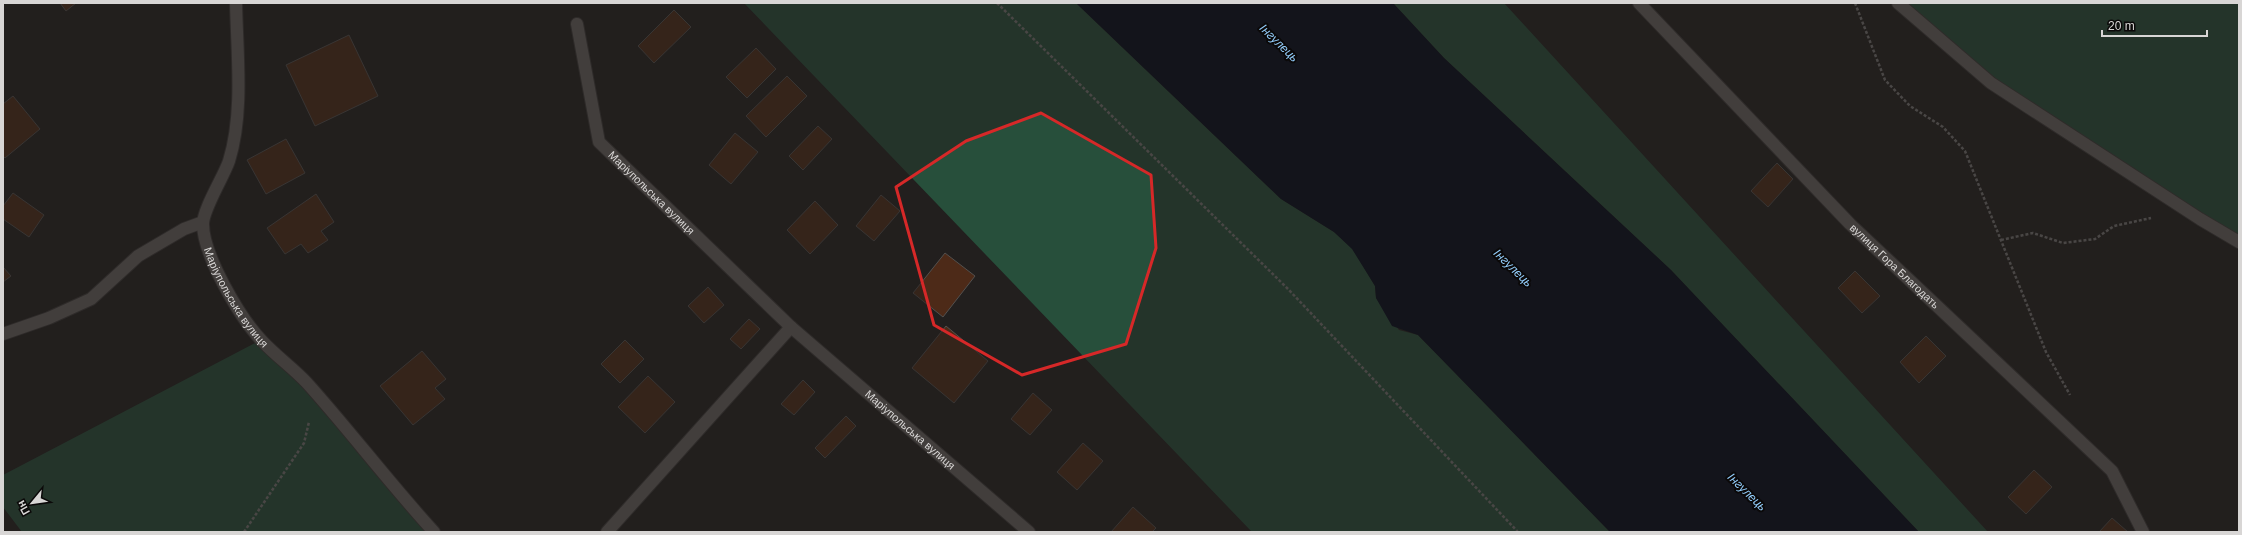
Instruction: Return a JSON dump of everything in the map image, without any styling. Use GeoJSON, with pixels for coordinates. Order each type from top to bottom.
{"type":"FeatureCollection","features":[{"type":"Feature","properties":{"kind":"street"},"geometry":{"type":"LineString","coordinates":[[3,334],[49,318],[91,300],[138,256],[184,229],[203,222],[229,161],[235,131],[238,80],[236,3]]}},
{"type":"Feature","properties":{"kind":"street","name":"вулиця Гора Благодать"},"geometry":{"type":"LineString","coordinates":[[1639,3],[1850,224],[2112,471],[2143,532]]}},
{"type":"Feature","properties":{"kind":"street"},"geometry":{"type":"LineString","coordinates":[[1898,3],[1991,83],[2200,219],[2239,242]]}},
{"type":"Feature","properties":{"kind":"street","name":"Маріупольська вулиця"},"geometry":{"type":"LineString","coordinates":[[577,24],[598,142],[791,327],[1029,532]]}},
{"type":"Feature","properties":{"kind":"street","name":"Маріупольська вулиця"},"geometry":{"type":"LineString","coordinates":[[203,222],[207,252],[221,281],[261,340],[307,383],[393,487],[434,532]]}},
{"type":"Feature","properties":{"kind":"street"},"geometry":{"type":"LineString","coordinates":[[607,532],[791,327]]}},
{"type":"Feature","properties":{"kind":"path"},"geometry":{"type":"LineString","coordinates":[[997,3],[1288,289],[1518,532]]}},
{"type":"Feature","properties":{"kind":"path"},"geometry":{"type":"LineString","coordinates":[[1855,3],[1885,80],[1910,106],[1943,127],[1965,151],[2046,352],[2073,401]]}},
{"type":"Feature","properties":{"kind":"path"},"geometry":{"type":"LineString","coordinates":[[2001,240],[2033,233],[2063,243],[2095,239],[2114,226],[2158,217]]}},
{"type":"Feature","properties":{"kind":"path"},"geometry":{"type":"LineString","coordinates":[[244,532],[304,442],[312,408],[307,383]]}},
{"type":"Feature","properties":{"kind":"highlighted area"},"geometry":{"type":"Polygon","coordinates":[[[1041,113],[1151,175],[1156,248],[1126,344],[1022,375],[934,325],[896,187],[966,141],[1041,113]]]}},
{"type":"Feature","properties":{"kind":"green space"},"geometry":{"type":"Polygon","coordinates":[[[744,3],[1076,3],[1281,199],[1334,232],[1353,249],[1375,286],[1376,298],[1399,330],[1418,335],[1610,532],[1252,532],[744,3]]]}},
{"type":"Feature","properties":{"kind":"green space"},"geometry":{"type":"Polygon","coordinates":[[[1393,3],[1504,3],[1988,532],[1919,532],[1671,270],[1444,58],[1393,3]]]}},
{"type":"Feature","properties":{"kind":"green space"},"geometry":{"type":"Polygon","coordinates":[[[1898,3],[2239,3],[2239,242],[1991,83],[1898,3]]]}},
{"type":"Feature","properties":{"kind":"green space"},"geometry":{"type":"Polygon","coordinates":[[[261,340],[434,532],[22,532],[3,507],[3,475],[261,340]]]}},
{"type":"Feature","properties":{"kind":"water","name":"Інгулець"},"geometry":{"type":"Polygon","coordinates":[[[1076,3],[1393,3],[1444,58],[1671,270],[1919,532],[1610,532],[1418,335],[1392,326],[1376,298],[1375,286],[1352,249],[1334,232],[1281,199],[1076,3]]]}},
{"type":"Feature","properties":{"kind":"building"},"geometry":{"type":"Polygon","coordinates":[[[60,3],[76,3],[66,11],[60,3]]]}},
{"type":"Feature","properties":{"kind":"building"},"geometry":{"type":"Polygon","coordinates":[[[674,10],[691,27],[654,63],[638,46],[674,10]]]}},
{"type":"Feature","properties":{"kind":"building"},"geometry":{"type":"Polygon","coordinates":[[[349,35],[378,96],[315,126],[286,65],[349,35]]]}},
{"type":"Feature","properties":{"kind":"building"},"geometry":{"type":"Polygon","coordinates":[[[756,48],[776,69],[747,98],[726,77],[756,48]]]}},
{"type":"Feature","properties":{"kind":"building"},"geometry":{"type":"Polygon","coordinates":[[[787,76],[807,96],[766,137],[746,116],[787,76]]]}},
{"type":"Feature","properties":{"kind":"building"},"geometry":{"type":"Polygon","coordinates":[[[13,96],[40,129],[5,158],[3,156],[3,104],[13,96]]]}},
{"type":"Feature","properties":{"kind":"building"},"geometry":{"type":"Polygon","coordinates":[[[818,126],[832,139],[803,170],[789,156],[818,126]]]}},
{"type":"Feature","properties":{"kind":"building"},"geometry":{"type":"Polygon","coordinates":[[[735,133],[758,152],[731,184],[709,165],[735,133]]]}},
{"type":"Feature","properties":{"kind":"building"},"geometry":{"type":"Polygon","coordinates":[[[286,139],[305,173],[266,194],[247,160],[286,139]]]}},
{"type":"Feature","properties":{"kind":"building"},"geometry":{"type":"Polygon","coordinates":[[[1777,163],[1793,179],[1768,207],[1751,191],[1777,163]]]}},
{"type":"Feature","properties":{"kind":"building"},"geometry":{"type":"Polygon","coordinates":[[[13,193],[44,215],[29,237],[3,219],[3,206],[13,193]]]}},
{"type":"Feature","properties":{"kind":"building"},"geometry":{"type":"Polygon","coordinates":[[[316,194],[334,222],[321,231],[328,240],[308,253],[301,244],[285,254],[267,228],[316,194]]]}},
{"type":"Feature","properties":{"kind":"building"},"geometry":{"type":"Polygon","coordinates":[[[881,195],[900,211],[874,241],[856,226],[881,195]]]}},
{"type":"Feature","properties":{"kind":"building"},"geometry":{"type":"Polygon","coordinates":[[[815,201],[838,225],[810,254],[787,230],[815,201]]]}},
{"type":"Feature","properties":{"kind":"building"},"geometry":{"type":"Polygon","coordinates":[[[945,253],[975,276],[943,317],[913,293],[945,253]]]}},
{"type":"Feature","properties":{"kind":"building"},"geometry":{"type":"Polygon","coordinates":[[[3,267],[11,276],[3,282],[3,267]]]}},
{"type":"Feature","properties":{"kind":"building"},"geometry":{"type":"Polygon","coordinates":[[[1855,271],[1880,296],[1862,313],[1838,288],[1855,271]]]}},
{"type":"Feature","properties":{"kind":"building"},"geometry":{"type":"Polygon","coordinates":[[[708,287],[724,305],[704,323],[688,306],[708,287]]]}},
{"type":"Feature","properties":{"kind":"building"},"geometry":{"type":"Polygon","coordinates":[[[749,319],[760,329],[741,349],[730,339],[749,319]]]}},
{"type":"Feature","properties":{"kind":"building"},"geometry":{"type":"Polygon","coordinates":[[[946,326],[988,361],[954,403],[912,368],[946,326]]]}},
{"type":"Feature","properties":{"kind":"building"},"geometry":{"type":"Polygon","coordinates":[[[1926,336],[1946,356],[1919,383],[1900,362],[1926,336]]]}},
{"type":"Feature","properties":{"kind":"building"},"geometry":{"type":"Polygon","coordinates":[[[625,340],[644,359],[620,383],[601,364],[625,340]]]}},
{"type":"Feature","properties":{"kind":"building"},"geometry":{"type":"Polygon","coordinates":[[[422,351],[446,379],[435,388],[445,399],[413,425],[380,386],[422,351]]]}},
{"type":"Feature","properties":{"kind":"building"},"geometry":{"type":"Polygon","coordinates":[[[648,376],[675,402],[645,433],[618,407],[648,376]]]}},
{"type":"Feature","properties":{"kind":"building"},"geometry":{"type":"Polygon","coordinates":[[[803,380],[815,392],[794,415],[781,404],[803,380]]]}},
{"type":"Feature","properties":{"kind":"building"},"geometry":{"type":"Polygon","coordinates":[[[1033,393],[1052,410],[1030,435],[1011,419],[1033,393]]]}},
{"type":"Feature","properties":{"kind":"building"},"geometry":{"type":"Polygon","coordinates":[[[846,416],[856,426],[825,458],[815,448],[846,416]]]}},
{"type":"Feature","properties":{"kind":"building"},"geometry":{"type":"Polygon","coordinates":[[[1083,443],[1103,461],[1077,490],[1057,472],[1083,443]]]}},
{"type":"Feature","properties":{"kind":"building"},"geometry":{"type":"Polygon","coordinates":[[[2034,470],[2052,487],[2026,514],[2008,497],[2034,470]]]}},
{"type":"Feature","properties":{"kind":"building"},"geometry":{"type":"Polygon","coordinates":[[[1133,507],[1156,528],[1152,532],[1111,532],[1133,507]]]}},
{"type":"Feature","properties":{"kind":"building"},"geometry":{"type":"Polygon","coordinates":[[[2112,518],[2128,532],[2099,532],[2112,518]]]}}]}
